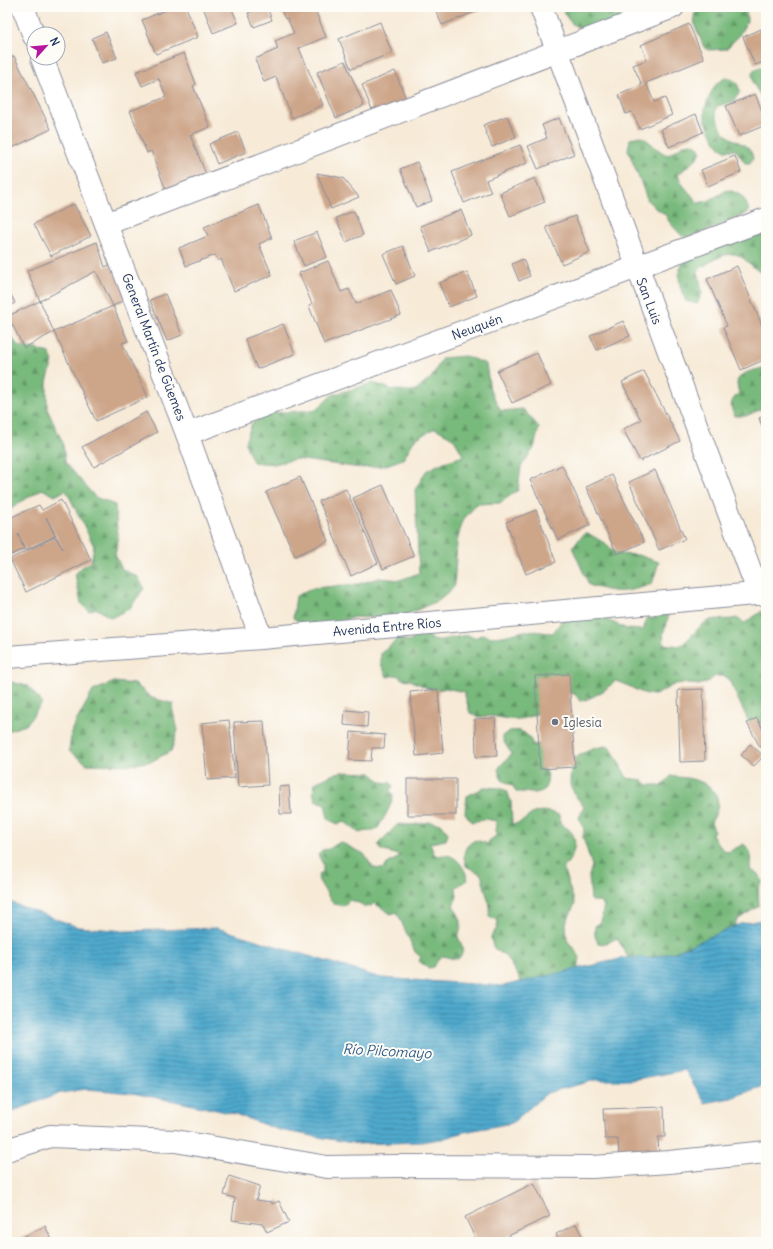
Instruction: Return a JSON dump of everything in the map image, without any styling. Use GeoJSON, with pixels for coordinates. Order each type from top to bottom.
{"type":"FeatureCollection","features":[{"type":"Feature","properties":{"kind":"street"},"geometry":{"type":"LineString","coordinates":[[7,12],[18,7]]}},
{"type":"Feature","properties":{"kind":"street"},"geometry":{"type":"LineString","coordinates":[[23,7],[30,26]]}},
{"type":"Feature","properties":{"kind":"street","name":"San Luis"},"geometry":{"type":"LineString","coordinates":[[541,7],[636,268],[762,593]]}},
{"type":"Feature","properties":{"kind":"street"},"geometry":{"type":"LineString","coordinates":[[106,224],[558,53],[673,7]]}},
{"type":"Feature","properties":{"kind":"street","name":"General Martín de Güemes"},"geometry":{"type":"LineString","coordinates":[[45,66],[187,434],[261,638]]}},
{"type":"Feature","properties":{"kind":"street","name":"Neuquén"},"geometry":{"type":"LineString","coordinates":[[187,434],[766,219]]}},
{"type":"Feature","properties":{"kind":"street","name":"Avenida Entre Ríos"},"geometry":{"type":"LineString","coordinates":[[7,657],[261,638],[762,593]]}},
{"type":"Feature","properties":{"kind":"street"},"geometry":{"type":"LineString","coordinates":[[7,1150],[50,1136],[175,1141],[327,1167],[592,1167],[669,1162],[766,1152]]}},
{"type":"Feature","properties":{"kind":"green space"},"geometry":{"type":"Polygon","coordinates":[[[562,7],[624,7],[625,13],[622,19],[595,28],[587,29],[580,28],[573,24],[567,18],[562,7]]]}},
{"type":"Feature","properties":{"kind":"green space"},"geometry":{"type":"Polygon","coordinates":[[[699,7],[746,7],[747,21],[738,37],[726,49],[709,50],[704,47],[695,26],[694,15],[699,7]]]}},
{"type":"Feature","properties":{"kind":"green space"},"geometry":{"type":"Polygon","coordinates":[[[766,66],[766,105],[753,83],[752,72],[766,66]]]}},
{"type":"Feature","properties":{"kind":"green space"},"geometry":{"type":"Polygon","coordinates":[[[725,78],[736,82],[740,92],[733,102],[717,106],[715,111],[723,131],[732,139],[750,150],[753,158],[750,163],[745,163],[736,150],[725,150],[720,147],[714,139],[705,119],[705,108],[711,93],[717,83],[725,78]]]}},
{"type":"Feature","properties":{"kind":"green space"},"geometry":{"type":"Polygon","coordinates":[[[640,136],[664,154],[668,155],[686,144],[690,143],[697,146],[701,152],[678,175],[683,185],[698,203],[708,201],[727,190],[736,193],[742,197],[749,212],[711,229],[686,238],[681,235],[670,223],[665,214],[655,208],[648,201],[628,150],[630,139],[640,136]]]}},
{"type":"Feature","properties":{"kind":"green space"},"geometry":{"type":"Polygon","coordinates":[[[766,234],[766,274],[760,272],[738,255],[728,254],[712,261],[698,270],[702,293],[697,304],[686,301],[680,286],[679,274],[682,264],[686,260],[712,248],[766,234]]]}},
{"type":"Feature","properties":{"kind":"green space"},"geometry":{"type":"Polygon","coordinates":[[[7,331],[19,347],[37,349],[49,353],[53,361],[47,382],[47,409],[63,443],[65,462],[95,497],[115,505],[118,540],[115,555],[122,569],[138,577],[144,588],[130,608],[111,618],[96,608],[89,611],[81,603],[75,574],[82,567],[91,562],[94,546],[66,490],[55,496],[42,489],[14,506],[7,514],[7,331]]]}},
{"type":"Feature","properties":{"kind":"green space"},"geometry":{"type":"Polygon","coordinates":[[[465,356],[486,364],[490,390],[501,411],[523,409],[539,427],[534,448],[521,467],[518,490],[500,503],[477,504],[462,521],[457,543],[454,587],[437,601],[397,619],[354,617],[333,625],[312,629],[293,618],[296,596],[314,588],[358,584],[379,578],[400,580],[419,573],[415,490],[426,471],[444,462],[464,456],[453,438],[435,428],[415,439],[403,459],[383,466],[361,468],[296,459],[274,464],[253,462],[245,443],[252,423],[272,413],[316,410],[332,395],[373,383],[394,390],[416,391],[432,377],[442,358],[465,356]]]}},
{"type":"Feature","properties":{"kind":"green space"},"geometry":{"type":"Polygon","coordinates":[[[766,368],[766,407],[746,416],[735,416],[731,404],[739,393],[737,384],[738,379],[749,372],[766,368]]]}},
{"type":"Feature","properties":{"kind":"green space"},"geometry":{"type":"Polygon","coordinates":[[[586,532],[606,544],[617,554],[638,555],[659,562],[652,584],[628,591],[607,590],[589,585],[572,547],[586,532]]]}},
{"type":"Feature","properties":{"kind":"green space"},"geometry":{"type":"Polygon","coordinates":[[[766,608],[766,752],[757,739],[728,678],[724,676],[715,676],[709,681],[699,685],[683,683],[675,684],[655,695],[644,693],[615,681],[603,691],[589,699],[580,701],[576,695],[569,692],[539,713],[525,718],[511,719],[491,716],[478,717],[470,713],[464,692],[446,688],[438,690],[430,689],[410,680],[402,679],[397,675],[387,677],[381,664],[381,653],[399,638],[409,642],[415,637],[426,635],[435,641],[468,635],[474,638],[484,634],[492,637],[498,637],[524,631],[553,633],[568,612],[601,617],[627,629],[643,630],[648,616],[652,619],[660,615],[669,615],[663,634],[664,644],[679,646],[706,622],[717,619],[736,618],[745,623],[766,608]]]}},
{"type":"Feature","properties":{"kind":"green space"},"geometry":{"type":"Polygon","coordinates":[[[7,681],[28,686],[42,703],[26,725],[7,731],[7,681]]]}},
{"type":"Feature","properties":{"kind":"green space"},"geometry":{"type":"Polygon","coordinates":[[[114,682],[135,684],[152,698],[174,704],[172,708],[178,730],[171,751],[152,761],[130,765],[87,764],[69,751],[72,729],[93,691],[114,682]]]}},
{"type":"Feature","properties":{"kind":"green space"},"geometry":{"type":"Polygon","coordinates":[[[510,731],[524,733],[533,745],[538,744],[543,750],[542,761],[547,775],[544,790],[533,793],[516,792],[513,786],[502,780],[498,770],[511,753],[502,736],[510,731]]]}},
{"type":"Feature","properties":{"kind":"green space"},"geometry":{"type":"Polygon","coordinates":[[[607,746],[612,750],[627,778],[642,780],[648,785],[657,785],[661,787],[671,776],[686,778],[703,783],[714,791],[718,802],[715,815],[711,822],[714,830],[712,834],[720,847],[728,852],[744,844],[749,850],[751,856],[750,870],[757,873],[763,881],[758,888],[759,906],[737,920],[730,939],[634,968],[617,938],[605,944],[598,943],[595,936],[595,926],[601,922],[604,905],[597,901],[591,901],[589,876],[592,866],[583,837],[584,829],[579,818],[584,807],[575,795],[570,784],[571,762],[588,751],[607,746]]]}},
{"type":"Feature","properties":{"kind":"green space"},"geometry":{"type":"Polygon","coordinates":[[[341,772],[371,773],[381,782],[391,783],[393,786],[390,790],[393,798],[377,829],[359,833],[345,822],[338,824],[329,820],[324,803],[316,801],[313,793],[315,783],[341,772]]]}},
{"type":"Feature","properties":{"kind":"green space"},"geometry":{"type":"Polygon","coordinates":[[[485,787],[499,788],[507,791],[511,802],[512,824],[518,823],[535,812],[549,812],[559,815],[560,823],[572,833],[575,842],[573,852],[569,861],[563,868],[575,904],[566,923],[567,940],[580,957],[578,970],[522,982],[504,954],[496,951],[493,946],[491,937],[497,928],[498,920],[489,917],[490,907],[481,874],[466,866],[464,858],[465,850],[469,844],[476,840],[488,844],[489,841],[496,836],[496,821],[486,819],[472,822],[465,813],[467,796],[485,787]]]}},
{"type":"Feature","properties":{"kind":"green space"},"geometry":{"type":"Polygon","coordinates":[[[430,822],[441,824],[448,833],[446,840],[430,843],[434,854],[438,856],[444,855],[453,857],[458,860],[464,869],[468,880],[456,887],[457,897],[453,905],[461,921],[461,928],[458,937],[462,946],[462,954],[458,959],[443,956],[439,958],[434,967],[428,968],[419,961],[421,957],[415,952],[397,912],[391,914],[374,903],[371,906],[365,907],[350,900],[343,906],[333,904],[319,881],[318,876],[323,872],[323,864],[318,855],[322,850],[329,849],[340,842],[364,854],[373,868],[384,869],[387,864],[401,856],[381,850],[378,844],[398,824],[412,825],[430,822]]]}},
{"type":"Feature","properties":{"kind":"water","name":"Río Pilcomayo"},"geometry":{"type":"Polygon","coordinates":[[[7,901],[78,927],[126,931],[217,928],[381,978],[503,986],[624,958],[649,958],[675,952],[740,924],[766,919],[766,1085],[731,1098],[705,1103],[685,1070],[632,1080],[595,1080],[547,1093],[512,1123],[464,1132],[442,1139],[419,1142],[358,1144],[279,1130],[235,1114],[179,1102],[132,1093],[86,1089],[61,1093],[16,1110],[7,1111],[7,901]]]}},
{"type":"Feature","properties":{"kind":"building"},"geometry":{"type":"Polygon","coordinates":[[[173,7],[186,7],[198,37],[156,54],[142,20],[173,7]]]}},
{"type":"Feature","properties":{"kind":"building"},"geometry":{"type":"Polygon","coordinates":[[[203,7],[231,7],[238,23],[213,33],[203,7]]]}},
{"type":"Feature","properties":{"kind":"building"},"geometry":{"type":"Polygon","coordinates":[[[261,7],[267,7],[272,20],[254,27],[248,13],[261,7]]]}},
{"type":"Feature","properties":{"kind":"building"},"geometry":{"type":"Polygon","coordinates":[[[280,7],[314,7],[326,37],[299,48],[323,105],[292,118],[276,77],[264,82],[255,59],[278,49],[275,41],[294,33],[287,18],[285,19],[280,7]]]}},
{"type":"Feature","properties":{"kind":"building"},"geometry":{"type":"Polygon","coordinates":[[[434,7],[487,7],[442,25],[434,7]]]}},
{"type":"Feature","properties":{"kind":"building"},"geometry":{"type":"Polygon","coordinates":[[[380,22],[392,53],[351,69],[339,39],[380,22]]]}},
{"type":"Feature","properties":{"kind":"building"},"geometry":{"type":"Polygon","coordinates":[[[689,24],[704,59],[646,83],[654,102],[665,98],[672,115],[640,129],[632,112],[626,114],[619,95],[642,85],[633,65],[647,60],[641,45],[689,24]]]}},
{"type":"Feature","properties":{"kind":"building"},"geometry":{"type":"Polygon","coordinates":[[[761,29],[766,41],[766,61],[755,65],[743,37],[761,29]]]}},
{"type":"Feature","properties":{"kind":"building"},"geometry":{"type":"Polygon","coordinates":[[[106,32],[117,58],[102,63],[92,38],[106,32]]]}},
{"type":"Feature","properties":{"kind":"building"},"geometry":{"type":"Polygon","coordinates":[[[184,53],[196,84],[193,86],[210,127],[190,135],[208,179],[168,195],[151,151],[147,153],[130,111],[166,97],[159,79],[142,86],[136,72],[184,53]]]}},
{"type":"Feature","properties":{"kind":"building"},"geometry":{"type":"Polygon","coordinates":[[[14,56],[51,129],[8,150],[7,59],[14,56]]]}},
{"type":"Feature","properties":{"kind":"building"},"geometry":{"type":"Polygon","coordinates":[[[345,61],[364,106],[336,118],[317,72],[345,61]]]}},
{"type":"Feature","properties":{"kind":"building"},"geometry":{"type":"Polygon","coordinates":[[[395,71],[408,104],[375,118],[362,85],[395,71]]]}},
{"type":"Feature","properties":{"kind":"building"},"geometry":{"type":"Polygon","coordinates":[[[755,94],[766,120],[766,125],[739,136],[726,106],[755,94]]]}},
{"type":"Feature","properties":{"kind":"building"},"geometry":{"type":"Polygon","coordinates":[[[696,114],[703,132],[669,147],[661,129],[696,114]]]}},
{"type":"Feature","properties":{"kind":"building"},"geometry":{"type":"Polygon","coordinates":[[[507,116],[516,137],[492,147],[483,125],[507,116]]]}},
{"type":"Feature","properties":{"kind":"building"},"geometry":{"type":"Polygon","coordinates":[[[559,118],[574,154],[538,169],[528,146],[547,138],[542,125],[559,118]]]}},
{"type":"Feature","properties":{"kind":"building"},"geometry":{"type":"Polygon","coordinates":[[[238,132],[246,152],[217,164],[209,144],[238,132]]]}},
{"type":"Feature","properties":{"kind":"building"},"geometry":{"type":"Polygon","coordinates":[[[520,145],[527,163],[486,180],[491,192],[464,203],[452,172],[520,145]]]}},
{"type":"Feature","properties":{"kind":"building"},"geometry":{"type":"Polygon","coordinates":[[[735,156],[741,172],[708,186],[701,170],[735,156]]]}},
{"type":"Feature","properties":{"kind":"building"},"geometry":{"type":"Polygon","coordinates":[[[417,162],[432,201],[416,207],[400,169],[417,162]]]}},
{"type":"Feature","properties":{"kind":"building"},"geometry":{"type":"Polygon","coordinates":[[[317,173],[343,178],[359,197],[331,209],[317,173]]]}},
{"type":"Feature","properties":{"kind":"building"},"geometry":{"type":"Polygon","coordinates":[[[535,178],[545,202],[510,216],[500,193],[535,178]]]}},
{"type":"Feature","properties":{"kind":"building"},"geometry":{"type":"Polygon","coordinates":[[[74,204],[91,236],[51,256],[34,224],[74,204]]]}},
{"type":"Feature","properties":{"kind":"building"},"geometry":{"type":"Polygon","coordinates":[[[259,205],[272,238],[259,244],[272,275],[234,291],[221,259],[218,261],[215,255],[186,266],[179,248],[208,236],[204,227],[259,205]]]}},
{"type":"Feature","properties":{"kind":"building"},"geometry":{"type":"Polygon","coordinates":[[[461,210],[471,235],[431,252],[420,226],[461,210]]]}},
{"type":"Feature","properties":{"kind":"building"},"geometry":{"type":"Polygon","coordinates":[[[354,211],[363,235],[346,242],[336,218],[354,211]]]}},
{"type":"Feature","properties":{"kind":"building"},"geometry":{"type":"Polygon","coordinates":[[[575,216],[590,252],[562,264],[546,227],[575,216]]]}},
{"type":"Feature","properties":{"kind":"building"},"geometry":{"type":"Polygon","coordinates":[[[317,232],[327,257],[304,266],[294,241],[317,232]]]}},
{"type":"Feature","properties":{"kind":"building"},"geometry":{"type":"Polygon","coordinates":[[[97,242],[105,267],[111,264],[128,298],[113,306],[96,271],[40,301],[27,271],[97,242]]]}},
{"type":"Feature","properties":{"kind":"building"},"geometry":{"type":"Polygon","coordinates":[[[403,246],[415,276],[396,284],[383,254],[403,246]]]}},
{"type":"Feature","properties":{"kind":"building"},"geometry":{"type":"Polygon","coordinates":[[[523,259],[530,276],[519,281],[512,264],[523,259]]]}},
{"type":"Feature","properties":{"kind":"building"},"geometry":{"type":"Polygon","coordinates":[[[328,261],[341,292],[349,289],[356,304],[391,290],[401,315],[324,344],[309,306],[312,304],[299,273],[328,261]]]}},
{"type":"Feature","properties":{"kind":"building"},"geometry":{"type":"Polygon","coordinates":[[[737,266],[766,335],[766,359],[741,370],[723,327],[727,326],[707,279],[737,266]]]}},
{"type":"Feature","properties":{"kind":"building"},"geometry":{"type":"Polygon","coordinates":[[[467,272],[477,296],[449,307],[439,283],[467,272]]]}},
{"type":"Feature","properties":{"kind":"building"},"geometry":{"type":"Polygon","coordinates":[[[7,287],[15,303],[7,307],[7,287]]]}},
{"type":"Feature","properties":{"kind":"building"},"geometry":{"type":"Polygon","coordinates":[[[165,294],[182,335],[167,341],[150,300],[165,294]]]}},
{"type":"Feature","properties":{"kind":"building"},"geometry":{"type":"Polygon","coordinates":[[[40,301],[54,332],[24,348],[8,316],[40,301]]]}},
{"type":"Feature","properties":{"kind":"building"},"geometry":{"type":"Polygon","coordinates":[[[113,306],[128,341],[122,343],[148,397],[96,421],[54,332],[113,306]]]}},
{"type":"Feature","properties":{"kind":"building"},"geometry":{"type":"Polygon","coordinates":[[[623,321],[630,336],[597,350],[590,336],[623,321]]]}},
{"type":"Feature","properties":{"kind":"building"},"geometry":{"type":"Polygon","coordinates":[[[283,324],[295,354],[257,369],[245,339],[283,324]]]}},
{"type":"Feature","properties":{"kind":"building"},"geometry":{"type":"Polygon","coordinates":[[[537,353],[551,385],[512,403],[497,371],[537,353]]]}},
{"type":"Feature","properties":{"kind":"building"},"geometry":{"type":"Polygon","coordinates":[[[644,371],[680,441],[640,461],[623,429],[641,420],[622,382],[644,371]]]}},
{"type":"Feature","properties":{"kind":"building"},"geometry":{"type":"Polygon","coordinates":[[[146,412],[157,432],[94,467],[82,447],[146,412]]]}},
{"type":"Feature","properties":{"kind":"building"},"geometry":{"type":"Polygon","coordinates":[[[766,415],[766,436],[759,418],[766,415]]]}},
{"type":"Feature","properties":{"kind":"building"},"geometry":{"type":"Polygon","coordinates":[[[562,465],[590,525],[558,540],[530,480],[562,465]]]}},
{"type":"Feature","properties":{"kind":"building"},"geometry":{"type":"Polygon","coordinates":[[[655,470],[685,539],[659,550],[629,482],[655,470]]]}},
{"type":"Feature","properties":{"kind":"building"},"geometry":{"type":"Polygon","coordinates":[[[612,475],[644,542],[617,554],[586,487],[612,475]]]}},
{"type":"Feature","properties":{"kind":"building"},"geometry":{"type":"Polygon","coordinates":[[[300,477],[328,541],[295,556],[266,492],[300,477]]]}},
{"type":"Feature","properties":{"kind":"building"},"geometry":{"type":"Polygon","coordinates":[[[383,485],[414,556],[383,569],[353,498],[383,485]]]}},
{"type":"Feature","properties":{"kind":"building"},"geometry":{"type":"Polygon","coordinates":[[[346,489],[378,563],[351,576],[319,501],[346,489]]]}},
{"type":"Feature","properties":{"kind":"building"},"geometry":{"type":"Polygon","coordinates":[[[61,500],[91,560],[26,592],[10,559],[55,537],[63,549],[46,517],[55,536],[25,550],[18,534],[24,549],[7,557],[7,519],[39,505],[42,510],[61,500]]]}},
{"type":"Feature","properties":{"kind":"building"},"geometry":{"type":"Polygon","coordinates":[[[536,510],[556,562],[526,574],[506,522],[536,510]]]}},
{"type":"Feature","properties":{"kind":"building","name":"Iglesia"},"geometry":{"type":"Polygon","coordinates":[[[569,674],[575,767],[540,769],[535,676],[569,674]]]}},
{"type":"Feature","properties":{"kind":"building"},"geometry":{"type":"Polygon","coordinates":[[[438,689],[443,753],[416,756],[410,692],[438,689]]]}},
{"type":"Feature","properties":{"kind":"building"},"geometry":{"type":"Polygon","coordinates":[[[703,689],[705,761],[680,762],[678,690],[703,689]]]}},
{"type":"Feature","properties":{"kind":"building"},"geometry":{"type":"Polygon","coordinates":[[[345,710],[368,712],[367,727],[344,725],[345,710]]]}},
{"type":"Feature","properties":{"kind":"building"},"geometry":{"type":"Polygon","coordinates":[[[495,718],[497,756],[476,757],[475,719],[495,718]]]}},
{"type":"Feature","properties":{"kind":"building"},"geometry":{"type":"Polygon","coordinates":[[[757,718],[766,735],[766,744],[760,747],[747,723],[757,718]]]}},
{"type":"Feature","properties":{"kind":"building"},"geometry":{"type":"Polygon","coordinates":[[[229,720],[235,778],[207,780],[202,723],[229,720]]]}},
{"type":"Feature","properties":{"kind":"building"},"geometry":{"type":"Polygon","coordinates":[[[264,721],[268,785],[238,787],[234,722],[264,721]]]}},
{"type":"Feature","properties":{"kind":"building"},"geometry":{"type":"Polygon","coordinates":[[[351,732],[385,735],[384,748],[372,748],[371,761],[349,760],[351,732]]]}},
{"type":"Feature","properties":{"kind":"building"},"geometry":{"type":"Polygon","coordinates":[[[750,744],[764,756],[754,766],[741,755],[750,744]]]}},
{"type":"Feature","properties":{"kind":"building"},"geometry":{"type":"Polygon","coordinates":[[[407,779],[456,779],[456,815],[407,815],[407,779]]]}},
{"type":"Feature","properties":{"kind":"building"},"geometry":{"type":"Polygon","coordinates":[[[289,786],[291,814],[280,814],[279,787],[289,786]]]}},
{"type":"Feature","properties":{"kind":"building"},"geometry":{"type":"Polygon","coordinates":[[[664,1107],[665,1137],[658,1137],[659,1155],[619,1157],[618,1139],[605,1139],[603,1109],[664,1107]]]}},
{"type":"Feature","properties":{"kind":"building"},"geometry":{"type":"Polygon","coordinates":[[[229,1176],[260,1186],[256,1200],[272,1202],[272,1204],[279,1201],[289,1222],[267,1232],[263,1224],[232,1220],[235,1198],[224,1195],[229,1176]]]}},
{"type":"Feature","properties":{"kind":"building"},"geometry":{"type":"Polygon","coordinates":[[[534,1183],[550,1216],[508,1236],[509,1242],[477,1242],[465,1217],[534,1183]]]}},
{"type":"Feature","properties":{"kind":"building"},"geometry":{"type":"Polygon","coordinates":[[[576,1224],[585,1242],[560,1242],[556,1234],[576,1224]]]}},
{"type":"Feature","properties":{"kind":"building"},"geometry":{"type":"Polygon","coordinates":[[[45,1226],[53,1242],[13,1242],[45,1226]]]}},
{"type":"Feature","properties":{"kind":"place","name":"Iglesia"},"geometry":{"type":"Point","coordinates":[555,722]}}]}
